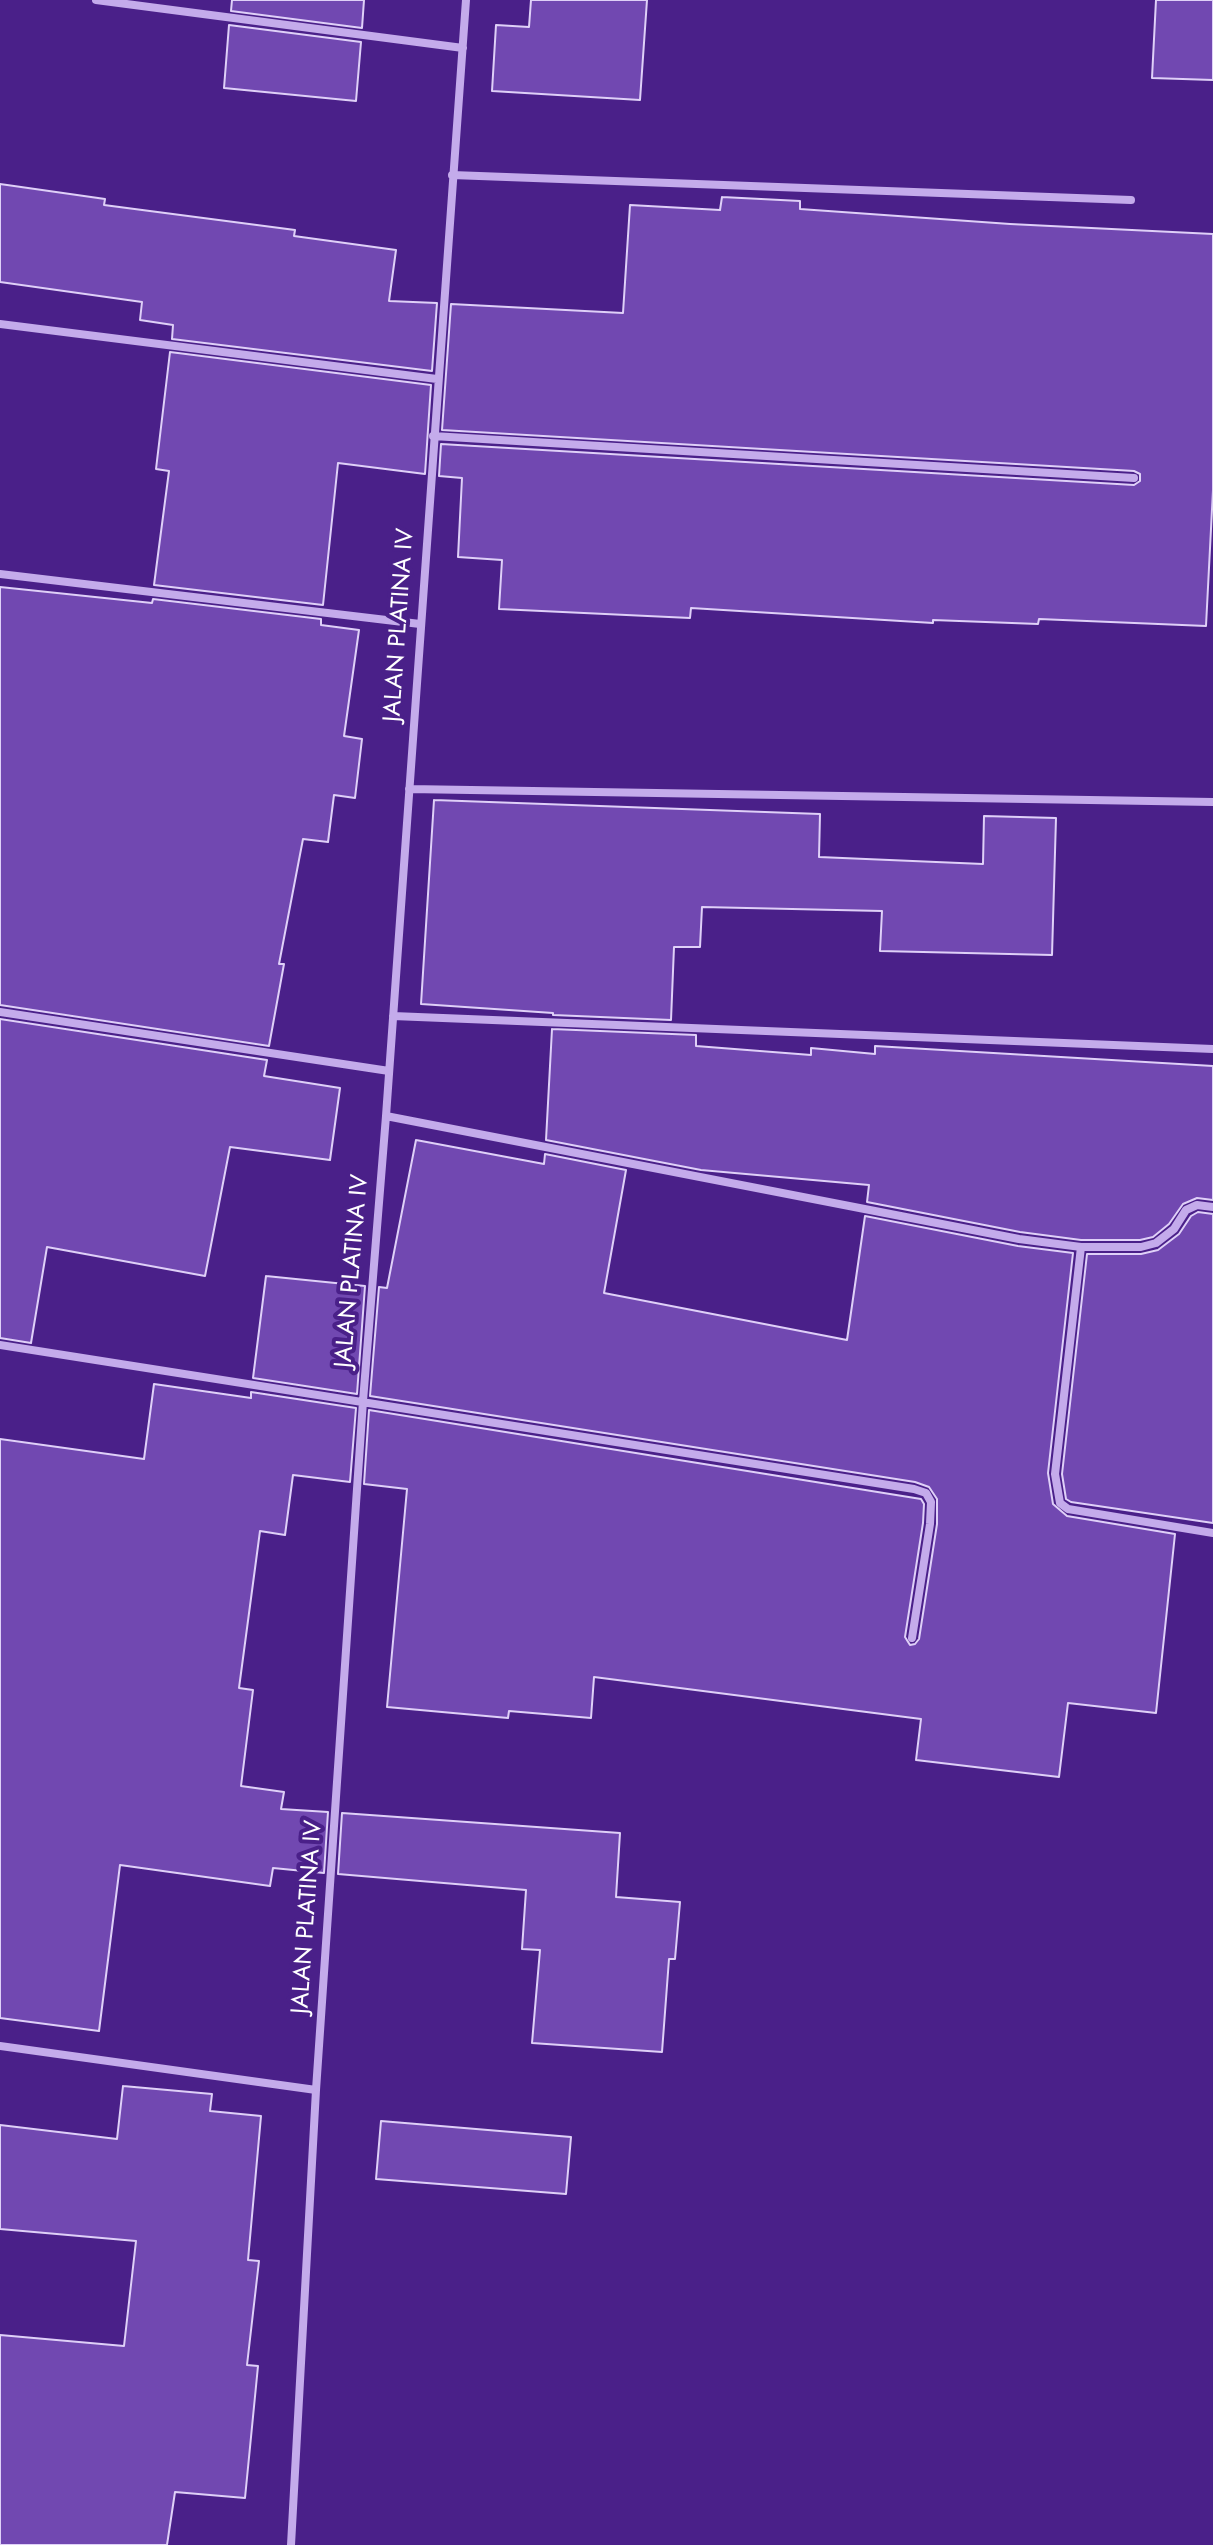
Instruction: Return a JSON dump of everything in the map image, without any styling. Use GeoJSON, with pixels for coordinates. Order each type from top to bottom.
{"type":"FeatureCollection","features":[{"type":"Feature","properties":{"kind":"street"},"geometry":{"type":"LineString","coordinates":[[96,0],[463,48]]}},
{"type":"Feature","properties":{"kind":"street","name":"JALAN PLATINA IV"},"geometry":{"type":"LineString","coordinates":[[291,2545],[316,2090],[363,1401],[466,0]]}},
{"type":"Feature","properties":{"kind":"street"},"geometry":{"type":"LineString","coordinates":[[452,175],[1131,200]]}},
{"type":"Feature","properties":{"kind":"street"},"geometry":{"type":"LineString","coordinates":[[0,324],[437,379]]}},
{"type":"Feature","properties":{"kind":"street"},"geometry":{"type":"LineString","coordinates":[[433,436],[1134,478]]}},
{"type":"Feature","properties":{"kind":"street"},"geometry":{"type":"LineString","coordinates":[[0,574],[420,624]]}},
{"type":"Feature","properties":{"kind":"street"},"geometry":{"type":"LineString","coordinates":[[409,789],[1213,802]]}},
{"type":"Feature","properties":{"kind":"street"},"geometry":{"type":"LineString","coordinates":[[0,1012],[389,1071]]}},
{"type":"Feature","properties":{"kind":"street"},"geometry":{"type":"LineString","coordinates":[[393,1016],[1213,1049]]}},
{"type":"Feature","properties":{"kind":"street"},"geometry":{"type":"LineString","coordinates":[[386,1116],[1019,1239],[1081,1247],[1141,1247],[1156,1243],[1174,1229],[1186,1210],[1197,1205],[1213,1207]]}},
{"type":"Feature","properties":{"kind":"street"},"geometry":{"type":"LineString","coordinates":[[1081,1247],[1055,1474],[1060,1503],[1068,1509],[1213,1533]]}},
{"type":"Feature","properties":{"kind":"street"},"geometry":{"type":"LineString","coordinates":[[0,1345],[880,1482],[926,1493],[931,1502],[930,1524],[912,1638]]}},
{"type":"Feature","properties":{"kind":"street"},"geometry":{"type":"LineString","coordinates":[[0,2046],[316,2090]]}},
{"type":"Feature","properties":{"kind":"building"},"geometry":{"type":"Polygon","coordinates":[[[232,0],[364,0],[362,28],[231,11],[232,0]]]}},
{"type":"Feature","properties":{"kind":"building"},"geometry":{"type":"Polygon","coordinates":[[[531,0],[647,0],[640,100],[492,91],[496,25],[529,27],[531,0]]]}},
{"type":"Feature","properties":{"kind":"building"},"geometry":{"type":"Polygon","coordinates":[[[1156,0],[1213,0],[1213,80],[1152,78],[1156,0]]]}},
{"type":"Feature","properties":{"kind":"building"},"geometry":{"type":"Polygon","coordinates":[[[229,25],[361,42],[356,101],[224,88],[229,25]]]}},
{"type":"Feature","properties":{"kind":"building"},"geometry":{"type":"Polygon","coordinates":[[[0,184],[105,199],[104,205],[295,230],[294,236],[396,250],[389,301],[437,303],[432,371],[172,339],[173,325],[140,320],[142,302],[0,282],[0,184]]]}},
{"type":"Feature","properties":{"kind":"building"},"geometry":{"type":"Polygon","coordinates":[[[722,197],[800,201],[800,209],[1213,234],[1213,490],[1206,626],[1039,619],[1038,624],[933,620],[933,623],[691,608],[690,618],[499,609],[502,560],[458,557],[462,478],[439,476],[441,444],[1134,485],[1140,481],[1140,474],[1134,471],[442,430],[451,304],[623,313],[630,205],[720,210],[722,197]]]}},
{"type":"Feature","properties":{"kind":"building"},"geometry":{"type":"Polygon","coordinates":[[[170,352],[431,385],[425,474],[338,463],[323,605],[154,585],[169,471],[156,469],[170,352]]]}},
{"type":"Feature","properties":{"kind":"building"},"geometry":{"type":"Polygon","coordinates":[[[0,587],[152,603],[153,599],[321,619],[321,625],[359,630],[344,736],[362,739],[355,798],[334,795],[328,842],[303,839],[279,964],[284,964],[269,1046],[0,1005],[0,587]]]}},
{"type":"Feature","properties":{"kind":"building"},"geometry":{"type":"Polygon","coordinates":[[[434,800],[820,814],[819,857],[983,864],[984,816],[1056,818],[1052,955],[880,951],[882,911],[702,907],[700,947],[674,947],[671,1020],[553,1015],[421,1004],[434,800]]]}},
{"type":"Feature","properties":{"kind":"building"},"geometry":{"type":"Polygon","coordinates":[[[0,1019],[267,1060],[264,1076],[340,1088],[330,1160],[230,1147],[205,1276],[47,1247],[31,1343],[0,1338],[0,1019]]]}},
{"type":"Feature","properties":{"kind":"building"},"geometry":{"type":"Polygon","coordinates":[[[552,1029],[696,1035],[696,1046],[811,1055],[811,1048],[875,1054],[875,1046],[1213,1066],[1213,1200],[1197,1198],[1183,1204],[1169,1224],[1153,1237],[1140,1240],[1081,1240],[1020,1232],[867,1202],[869,1185],[701,1170],[546,1140],[552,1029]]]}},
{"type":"Feature","properties":{"kind":"building"},"geometry":{"type":"Polygon","coordinates":[[[416,1140],[544,1164],[545,1154],[626,1170],[604,1293],[847,1340],[865,1216],[1018,1246],[1073,1253],[1048,1473],[1053,1504],[1067,1516],[1175,1534],[1156,1713],[1068,1703],[1059,1777],[916,1760],[921,1719],[594,1677],[591,1718],[509,1711],[508,1718],[387,1707],[407,1489],[364,1484],[369,1410],[921,1499],[924,1504],[923,1523],[905,1637],[910,1645],[919,1639],[937,1524],[937,1499],[929,1487],[915,1482],[370,1396],[379,1287],[387,1288],[416,1140]]]}},
{"type":"Feature","properties":{"kind":"building"},"geometry":{"type":"Polygon","coordinates":[[[1198,1212],[1213,1214],[1213,1523],[1071,1502],[1066,1499],[1062,1474],[1087,1254],[1141,1254],[1158,1250],[1179,1234],[1191,1216],[1198,1212]]]}},
{"type":"Feature","properties":{"kind":"building"},"geometry":{"type":"Polygon","coordinates":[[[266,1276],[365,1286],[357,1394],[253,1378],[266,1276]]]}},
{"type":"Feature","properties":{"kind":"building"},"geometry":{"type":"Polygon","coordinates":[[[154,1384],[251,1398],[251,1392],[356,1408],[350,1482],[293,1475],[285,1535],[260,1531],[239,1688],[253,1690],[241,1786],[284,1792],[281,1809],[328,1812],[324,1873],[273,1868],[270,1886],[120,1865],[99,2031],[0,2018],[0,1439],[144,1459],[154,1384]]]}},
{"type":"Feature","properties":{"kind":"building"},"geometry":{"type":"Polygon","coordinates":[[[342,1813],[620,1833],[616,1897],[680,1902],[675,1959],[669,1959],[662,2052],[532,2043],[540,1950],[522,1949],[526,1890],[338,1874],[342,1813]]]}},
{"type":"Feature","properties":{"kind":"building"},"geometry":{"type":"Polygon","coordinates":[[[123,2086],[212,2094],[210,2111],[261,2116],[248,2260],[259,2261],[247,2365],[258,2366],[245,2498],[175,2492],[167,2545],[0,2545],[0,2335],[124,2346],[136,2241],[0,2229],[0,2125],[117,2139],[123,2086]]]}},
{"type":"Feature","properties":{"kind":"building"},"geometry":{"type":"Polygon","coordinates":[[[381,2121],[571,2137],[566,2194],[376,2179],[381,2121]]]}}]}
